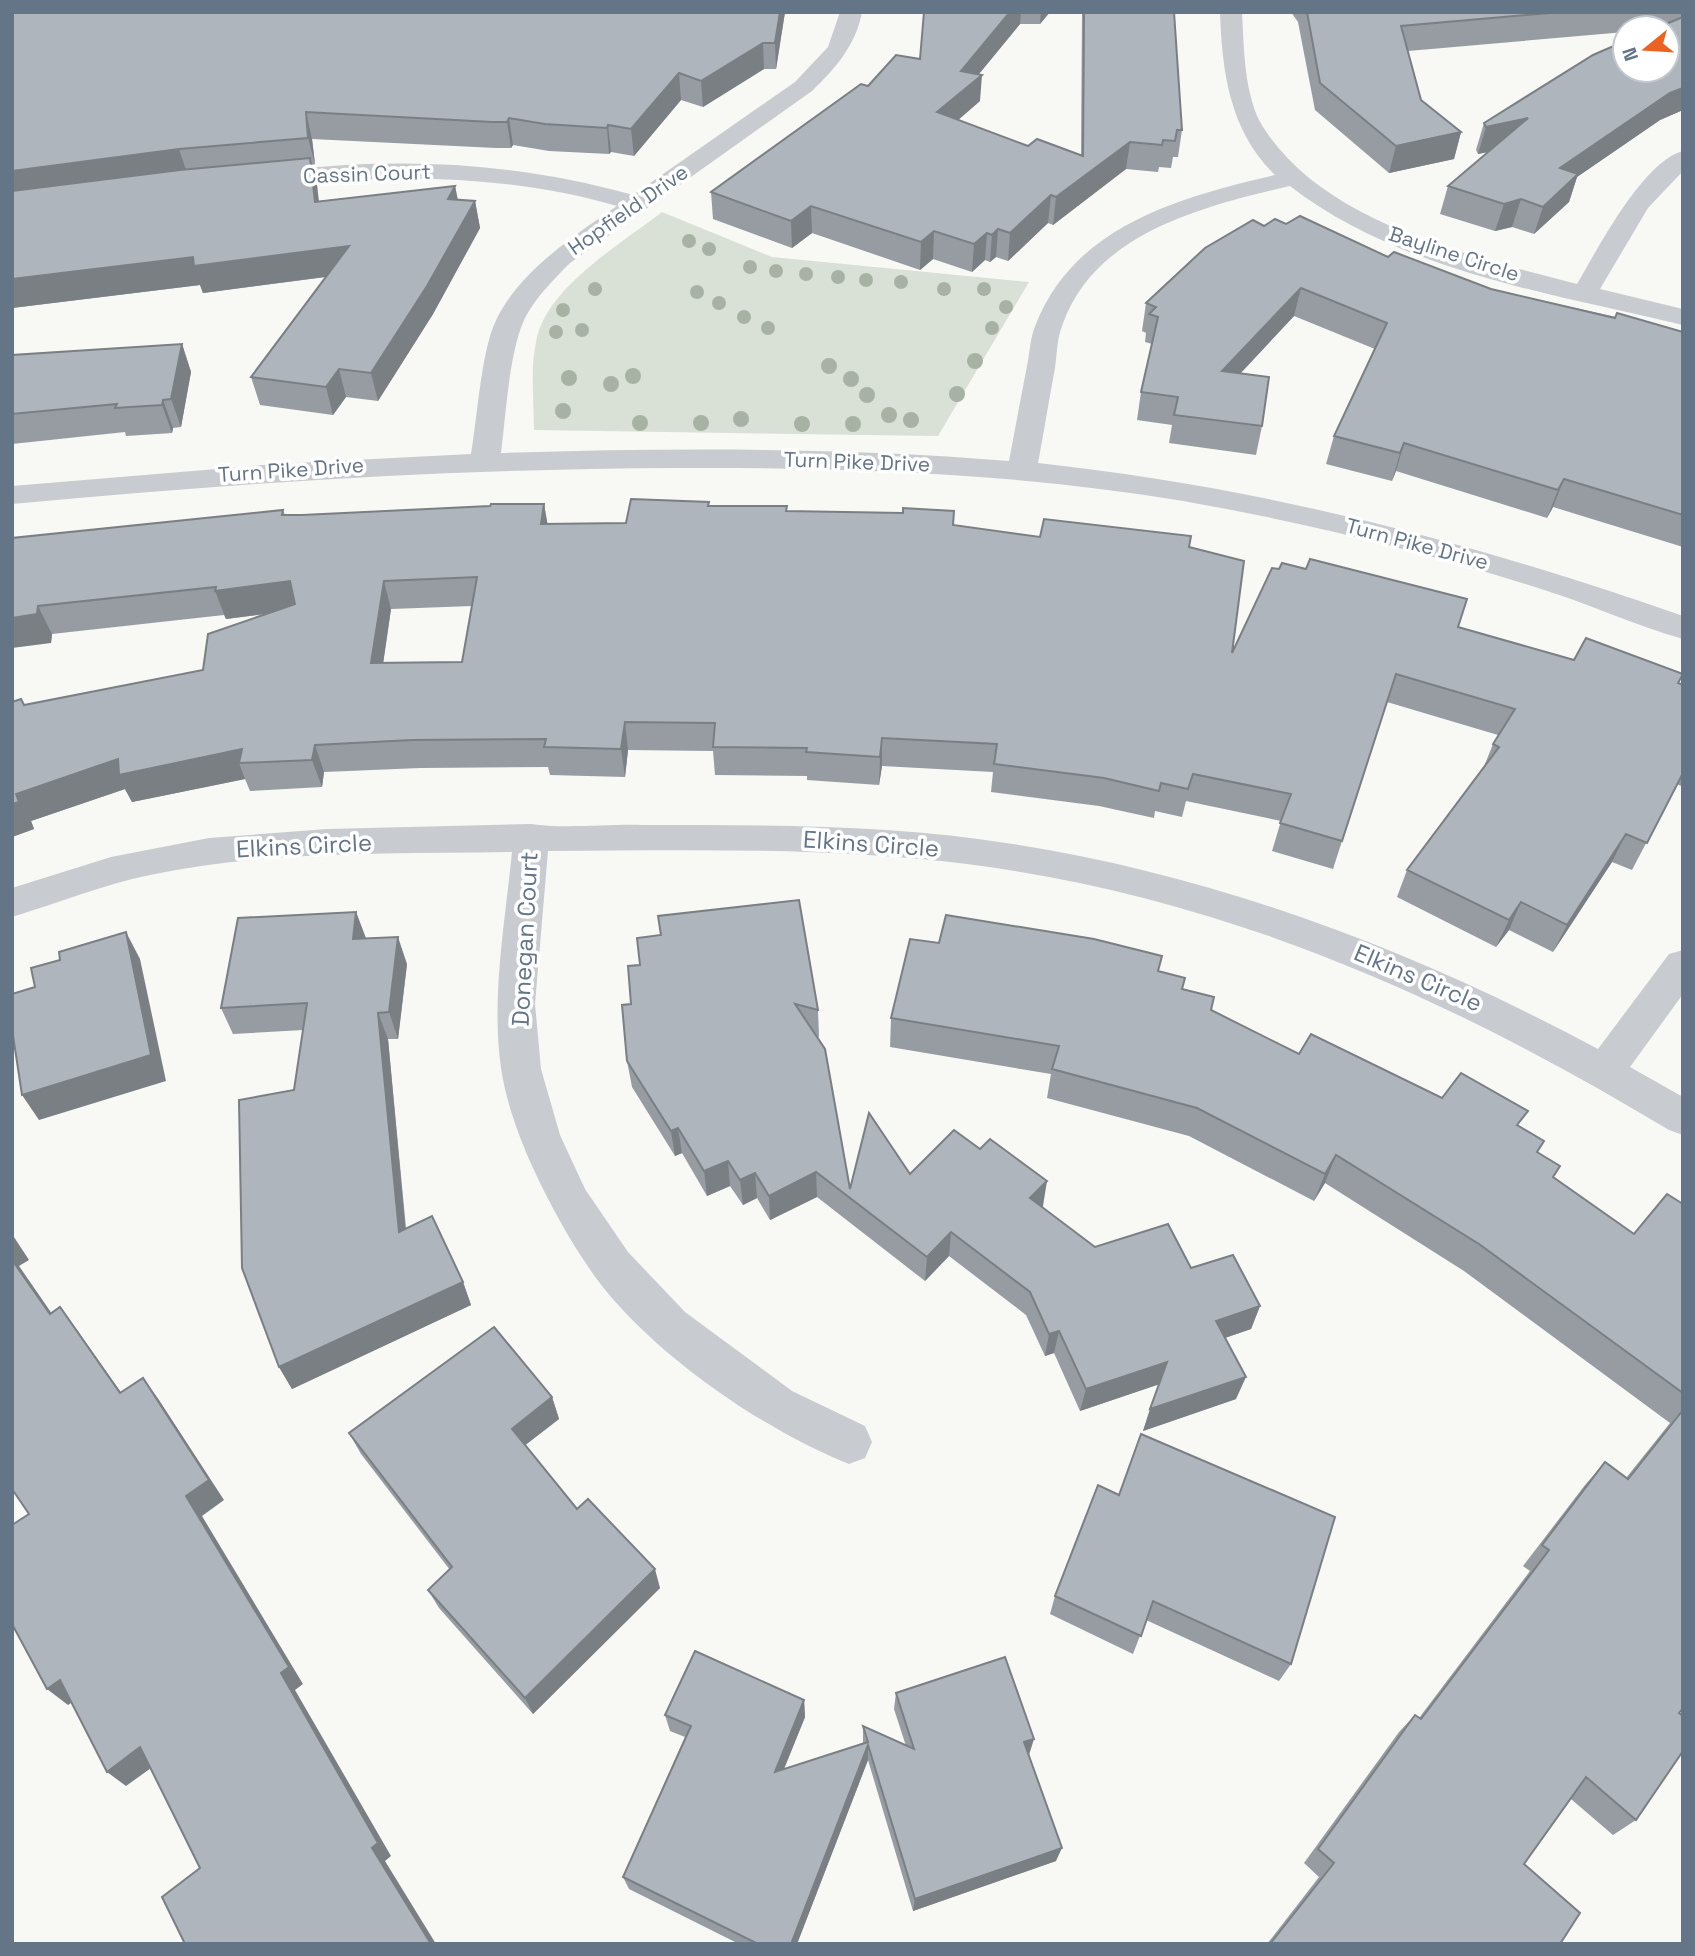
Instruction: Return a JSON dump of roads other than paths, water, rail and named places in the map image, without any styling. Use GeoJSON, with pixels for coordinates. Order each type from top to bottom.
{"type":"FeatureCollection","features":[{"type":"Feature","properties":{"kind":"street","name":"Hopfield Drive"},"geometry":{"type":"LineString","coordinates":[[485,461],[499,360],[513,315],[526,295],[561,257],[794,95],[820,73],[837,50],[851,12]]}},
{"type":"Feature","properties":{"kind":"street","name":"Bayline Circle"},"geometry":{"type":"LineString","coordinates":[[1231,12],[1242,106],[1252,129],[1294,178],[1331,205],[1414,245],[1463,262],[1683,317]]}},
{"type":"Feature","properties":{"kind":"street"},"geometry":{"type":"LineString","coordinates":[[1586,292],[1642,195],[1661,174],[1683,158]]}},
{"type":"Feature","properties":{"kind":"street","name":"Cassin Court"},"geometry":{"type":"LineString","coordinates":[[242,182],[338,172],[422,171],[544,181],[608,194],[636,204]]}},
{"type":"Feature","properties":{"kind":"street"},"geometry":{"type":"LineString","coordinates":[[1022,471],[1048,325],[1061,297],[1082,271],[1107,248],[1155,219],[1214,197],[1294,178]]}},
{"type":"Feature","properties":{"kind":"street","name":"Turn Pike Drive"},"geometry":{"type":"LineString","coordinates":[[12,495],[180,478],[356,466],[586,458],[849,460],[1022,471],[1130,484],[1336,522],[1549,580],[1683,628]]}},
{"type":"Feature","properties":{"kind":"street","name":"Elkins Circle"},"geometry":{"type":"LineString","coordinates":[[12,903],[113,870],[167,858],[221,849],[274,845],[531,838],[794,838],[884,842],[1004,856],[1125,878],[1246,911],[1368,954],[1491,1009],[1605,1070],[1683,1118]]}},
{"type":"Feature","properties":{"kind":"street","name":"Donegan Court"},"geometry":{"type":"LineString","coordinates":[[531,838],[516,1004],[521,1069],[539,1135],[570,1202],[612,1266],[669,1326],[776,1406],[849,1442]]}},
{"type":"Feature","properties":{"kind":"street"},"geometry":{"type":"LineString","coordinates":[[1605,1070],[1683,965]]}}]}
